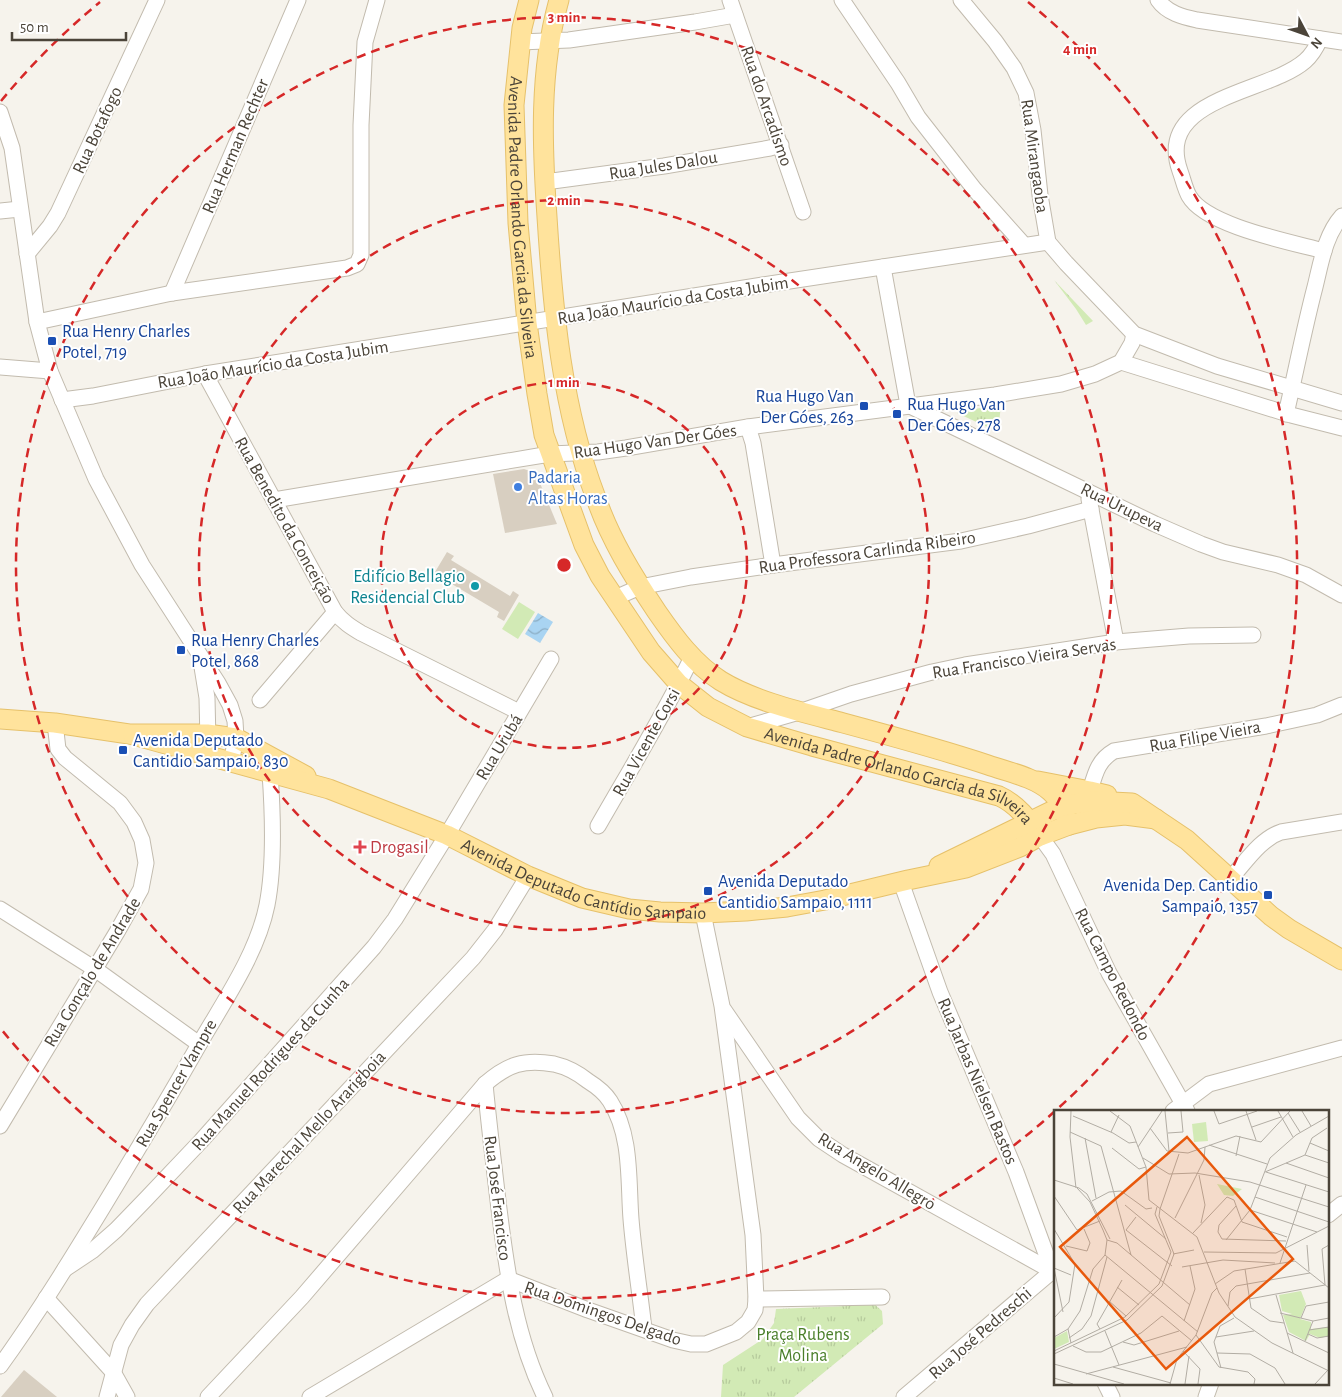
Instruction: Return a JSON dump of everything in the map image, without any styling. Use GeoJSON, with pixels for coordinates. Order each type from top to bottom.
{"type":"FeatureCollection","features":[{"type":"Feature","properties":{"kind":"main road","name":"Avenida Padre Orlando Garcia da Silveira"},"geometry":{"type":"LineString","coordinates":[[529,0],[522,28],[514,105],[518,223],[527,323],[541,420],[550,454],[584,544],[600,576],[651,652],[679,684],[708,707],[747,727],[999,796],[1009,801],[1035,828]]}},
{"type":"Feature","properties":{"kind":"main road","name":"Avenida Padre Orlando Garcia da Silveira"},"geometry":{"type":"LineString","coordinates":[[559,0],[550,42],[543,114],[544,182],[556,318],[572,424],[596,499],[612,535],[640,587],[674,638],[692,657],[722,681],[744,692],[799,712],[963,756],[1032,780],[1050,790],[1062,806],[1069,825]]}},
{"type":"Feature","properties":{"kind":"main road","name":"Avenida Deputado Cantídio Sampaio"},"geometry":{"type":"LineString","coordinates":[[0,719],[55,723],[132,735],[329,788],[447,835],[528,876],[582,898],[629,909],[703,914],[787,907],[842,896],[966,868],[1020,847],[1035,828],[1062,806],[1093,801],[1132,803],[1186,840],[1277,921],[1342,960]]}},
{"type":"Feature","properties":{"kind":"main road","name":"Avenida Deputado Cantídio Sampaio"},"geometry":{"type":"LineString","coordinates":[[132,735],[207,734],[236,738],[329,788]]}},
{"type":"Feature","properties":{"kind":"main road"},"geometry":{"type":"LineString","coordinates":[[1032,780],[1090,791],[1132,803]]}},
{"type":"Feature","properties":{"kind":"main road","name":"Avenida Deputado Cantídio Sampaio"},"geometry":{"type":"LineString","coordinates":[[1035,828],[1069,825],[1108,816],[1125,815],[1156,819]]}},
{"type":"Feature","properties":{"kind":"street","name":"Rua Botafogo"},"geometry":{"type":"LineString","coordinates":[[27,254],[58,214],[157,0]]}},
{"type":"Feature","properties":{"kind":"street","name":"Rua Herman Rechter"},"geometry":{"type":"LineString","coordinates":[[172,293],[298,0]]}},
{"type":"Feature","properties":{"kind":"street"},"geometry":{"type":"LineString","coordinates":[[37,322],[172,293],[347,268],[357,264],[360,259],[361,125],[365,42],[377,0]]}},
{"type":"Feature","properties":{"kind":"street","name":"Rua do Arcadismo"},"geometry":{"type":"LineString","coordinates":[[730,0],[803,212]]}},
{"type":"Feature","properties":{"kind":"street"},"geometry":{"type":"LineString","coordinates":[[842,0],[898,83],[918,117],[975,190],[1024,245]]}},
{"type":"Feature","properties":{"kind":"street","name":"Rua Mirangaoba"},"geometry":{"type":"LineString","coordinates":[[961,0],[995,40],[1014,68],[1026,93],[1033,130],[1040,195],[1048,242]]}},
{"type":"Feature","properties":{"kind":"street"},"geometry":{"type":"LineString","coordinates":[[1158,0],[1166,8],[1188,18],[1342,42]]}},
{"type":"Feature","properties":{"kind":"street"},"geometry":{"type":"LineString","coordinates":[[520,42],[569,40],[735,15]]}},
{"type":"Feature","properties":{"kind":"street"},"geometry":{"type":"LineString","coordinates":[[1320,39],[1312,54],[1298,67],[1216,102],[1194,115],[1186,123],[1176,148],[1177,161],[1189,196],[1204,212],[1231,225],[1324,251]]}},
{"type":"Feature","properties":{"kind":"street"},"geometry":{"type":"LineString","coordinates":[[0,112],[12,148],[37,322],[50,372],[96,479],[142,565],[199,655],[230,705],[235,721],[236,738],[233,753],[221,760],[208,742],[207,698],[199,655]]}},
{"type":"Feature","properties":{"kind":"street","name":"Rua Jules Dalou"},"geometry":{"type":"LineString","coordinates":[[544,182],[664,166],[781,145]]}},
{"type":"Feature","properties":{"kind":"street"},"geometry":{"type":"LineString","coordinates":[[0,211],[20,210]]}},
{"type":"Feature","properties":{"kind":"street"},"geometry":{"type":"LineString","coordinates":[[1286,414],[1302,338],[1324,251],[1331,233],[1342,216]]}},
{"type":"Feature","properties":{"kind":"street"},"geometry":{"type":"LineString","coordinates":[[1048,242],[1134,334],[1217,366],[1342,403]]}},
{"type":"Feature","properties":{"kind":"street","name":"Rua João Maurício da Costa Jubim"},"geometry":{"type":"LineString","coordinates":[[62,400],[93,396],[205,374],[1048,242]]}},
{"type":"Feature","properties":{"kind":"street"},"geometry":{"type":"LineString","coordinates":[[883,267],[908,405]]}},
{"type":"Feature","properties":{"kind":"street"},"geometry":{"type":"LineString","coordinates":[[1134,334],[1132,343],[1121,362],[1286,414],[1342,428]]}},
{"type":"Feature","properties":{"kind":"street","name":"Rua Hugo Van Der Góes"},"geometry":{"type":"LineString","coordinates":[[274,500],[550,454],[598,452],[651,445],[748,427],[995,395],[1061,384],[1095,374],[1121,362]]}},
{"type":"Feature","properties":{"kind":"street"},"geometry":{"type":"LineString","coordinates":[[0,367],[50,372]]}},
{"type":"Feature","properties":{"kind":"street","name":"Rua Benedito da Conceição"},"geometry":{"type":"LineString","coordinates":[[205,374],[336,612],[350,627],[520,712]]}},
{"type":"Feature","properties":{"kind":"street","name":"Rua Urupeva"},"geometry":{"type":"LineString","coordinates":[[908,405],[1201,544],[1223,552],[1278,565],[1306,575],[1342,595]]}},
{"type":"Feature","properties":{"kind":"street"},"geometry":{"type":"LineString","coordinates":[[748,427],[754,443],[772,564]]}},
{"type":"Feature","properties":{"kind":"street"},"geometry":{"type":"LineString","coordinates":[[1088,491],[1116,642]]}},
{"type":"Feature","properties":{"kind":"street","name":"Rua Professora Carlinda Ribeiro"},"geometry":{"type":"LineString","coordinates":[[640,587],[772,564],[961,541],[1091,509]]}},
{"type":"Feature","properties":{"kind":"street"},"geometry":{"type":"LineString","coordinates":[[614,598],[640,587]]}},
{"type":"Feature","properties":{"kind":"street"},"geometry":{"type":"LineString","coordinates":[[260,700],[336,612]]}},
{"type":"Feature","properties":{"kind":"street","name":"Rua Francisco Vieira Servas"},"geometry":{"type":"LineString","coordinates":[[799,712],[851,694],[932,672],[1006,658],[1116,642],[1189,636],[1253,635]]}},
{"type":"Feature","properties":{"kind":"street","name":"Rua Vicente Corsi"},"geometry":{"type":"LineString","coordinates":[[598,826],[679,684],[692,657]]}},
{"type":"Feature","properties":{"kind":"street","name":"Rua Urubá"},"geometry":{"type":"LineString","coordinates":[[447,835],[551,659]]}},
{"type":"Feature","properties":{"kind":"street","name":"Rua Filipe Vieira"},"geometry":{"type":"LineString","coordinates":[[1090,791],[1099,763],[1105,756],[1114,751],[1266,726],[1317,715],[1342,705]]}},
{"type":"Feature","properties":{"kind":"street","name":"Avenida Padre Orlando Garcia da Silveira"},"geometry":{"type":"LineString","coordinates":[[747,727],[799,712]]}},
{"type":"Feature","properties":{"kind":"street","name":"Rua Gonçalo de Andrade"},"geometry":{"type":"LineString","coordinates":[[0,1126],[141,889],[146,862],[142,840],[134,822],[120,803],[65,758],[58,748],[55,723]]}},
{"type":"Feature","properties":{"kind":"street","name":"Rua Spencer Vampre"},"geometry":{"type":"LineString","coordinates":[[0,1366],[65,1269],[163,1108],[244,964],[258,934],[267,906],[272,855],[270,773]]}},
{"type":"Feature","properties":{"kind":"street"},"geometry":{"type":"LineString","coordinates":[[1230,879],[1266,840],[1273,835],[1342,822]]}},
{"type":"Feature","properties":{"kind":"street","name":"Rua Campo Redondo"},"geometry":{"type":"LineString","coordinates":[[1035,828],[1053,854],[1109,973],[1181,1108]]}},
{"type":"Feature","properties":{"kind":"street","name":"Rua Manuel Rodrigues da Cunha"},"geometry":{"type":"LineString","coordinates":[[65,1269],[92,1251],[116,1230],[201,1141],[345,982],[395,919],[447,835]]}},
{"type":"Feature","properties":{"kind":"street","name":"Rua Marechal Mello Ararigboia"},"geometry":{"type":"LineString","coordinates":[[107,1397],[121,1345],[147,1304],[473,958],[495,930],[528,876]]}},
{"type":"Feature","properties":{"kind":"street","name":"Rua Jarbas Nielsen Bastos"},"geometry":{"type":"LineString","coordinates":[[905,881],[940,992],[1016,1172],[1054,1273]]}},
{"type":"Feature","properties":{"kind":"street"},"geometry":{"type":"LineString","coordinates":[[0,909],[95,969],[199,1044]]}},
{"type":"Feature","properties":{"kind":"street","name":"Rua Domingos Delgado"},"geometry":{"type":"LineString","coordinates":[[310,1397],[508,1279],[588,1310],[691,1344],[706,1344],[736,1332],[748,1322],[755,1310],[756,1299],[753,1235],[722,1006],[703,914]]}},
{"type":"Feature","properties":{"kind":"street","name":"Rua Angelo Allegro"},"geometry":{"type":"LineString","coordinates":[[722,1006],[798,1118],[819,1139],[843,1155],[1054,1273]]}},
{"type":"Feature","properties":{"kind":"street"},"geometry":{"type":"LineString","coordinates":[[1181,1108],[1209,1084],[1342,1048]]}},
{"type":"Feature","properties":{"kind":"street"},"geometry":{"type":"LineString","coordinates":[[208,1397],[302,1297],[485,1084],[499,1072],[514,1064],[544,1062],[562,1066],[578,1073],[610,1100],[619,1117],[626,1146],[631,1220],[644,1329]]}},
{"type":"Feature","properties":{"kind":"street","name":"Rua José Francisco"},"geometry":{"type":"LineString","coordinates":[[485,1084],[508,1279],[540,1395]]}},
{"type":"Feature","properties":{"kind":"street"},"geometry":{"type":"LineString","coordinates":[[1330,1213],[1342,1204]]}},
{"type":"Feature","properties":{"kind":"street","name":"Rua José Pedreschi"},"geometry":{"type":"LineString","coordinates":[[904,1397],[1054,1273]]}},
{"type":"Feature","properties":{"kind":"street"},"geometry":{"type":"LineString","coordinates":[[756,1299],[882,1297]]}},
{"type":"Feature","properties":{"kind":"street"},"geometry":{"type":"LineString","coordinates":[[46,1298],[113,1372],[127,1397]]}},
{"type":"Feature","properties":{"kind":"street"},"geometry":{"type":"LineString","coordinates":[[1106,1384],[1112,1397]]}},
{"type":"Feature","properties":{"kind":"street"},"geometry":{"type":"LineString","coordinates":[[1206,1397],[1210,1384]]}},
{"type":"Feature","properties":{"kind":"green space"},"geometry":{"type":"Polygon","coordinates":[[[1054,280],[1093,321],[1086,325],[1054,280]]]}},
{"type":"Feature","properties":{"kind":"green space"},"geometry":{"type":"Polygon","coordinates":[[[1001,405],[998,432],[957,413],[961,411],[1001,405]]]}},
{"type":"Feature","properties":{"kind":"green space"},"geometry":{"type":"Polygon","coordinates":[[[519,602],[535,612],[518,639],[502,629],[519,602]]]}},
{"type":"Feature","properties":{"kind":"green space","name":"Praça Rubens Molina"},"geometry":{"type":"Polygon","coordinates":[[[872,1302],[882,1311],[883,1324],[794,1397],[721,1397],[723,1365],[763,1339],[774,1323],[776,1309],[848,1306],[872,1302]]]}},
{"type":"Feature","properties":{"kind":"water"},"geometry":{"type":"Polygon","coordinates":[[[538,613],[553,622],[540,643],[525,634],[538,613]]]}},
{"type":"Feature","properties":{"kind":"building"},"geometry":{"type":"Polygon","coordinates":[[[524,469],[533,472],[537,476],[557,524],[505,533],[493,474],[524,469]]]}},
{"type":"Feature","properties":{"kind":"building","name":"Edifício Bellagio Residencial Club"},"geometry":{"type":"Polygon","coordinates":[[[447,552],[454,556],[451,560],[510,596],[513,591],[519,595],[504,621],[497,617],[499,612],[440,577],[438,581],[432,577],[447,552]]]}},
{"type":"Feature","properties":{"kind":"building"},"geometry":{"type":"Polygon","coordinates":[[[24,1370],[57,1397],[1,1397],[24,1370]]]}},
{"type":"Feature","properties":{"kind":"place","name":"Rua Henry Charles Potel, 719"},"geometry":{"type":"Point","coordinates":[52,341]}},
{"type":"Feature","properties":{"kind":"place","name":"Rua Hugo Van Der Góes, 263"},"geometry":{"type":"Point","coordinates":[864,406]}},
{"type":"Feature","properties":{"kind":"place","name":"Rua Hugo Van Der Góes, 278"},"geometry":{"type":"Point","coordinates":[897,414]}},
{"type":"Feature","properties":{"kind":"place","name":"Padaria Altas Horas"},"geometry":{"type":"Point","coordinates":[518,487]}},
{"type":"Feature","properties":{"kind":"place","name":"Edifício Bellagio Residencial Club"},"geometry":{"type":"Point","coordinates":[475,586]}},
{"type":"Feature","properties":{"kind":"place","name":"Rua Henry Charles Potel, 868"},"geometry":{"type":"Point","coordinates":[181,650]}},
{"type":"Feature","properties":{"kind":"place","name":"Avenida Deputado Cantidio Sampaio, 830"},"geometry":{"type":"Point","coordinates":[123,750]}},
{"type":"Feature","properties":{"kind":"place","name":"Drogasil"},"geometry":{"type":"Point","coordinates":[360,847]}},
{"type":"Feature","properties":{"kind":"place","name":"Avenida Deputado Cantidio Sampaio, 1111"},"geometry":{"type":"Point","coordinates":[708,891]}},
{"type":"Feature","properties":{"kind":"place","name":"Avenida Dep. Cantidio Sampaio, 1357"},"geometry":{"type":"Point","coordinates":[1268,895]}}]}
